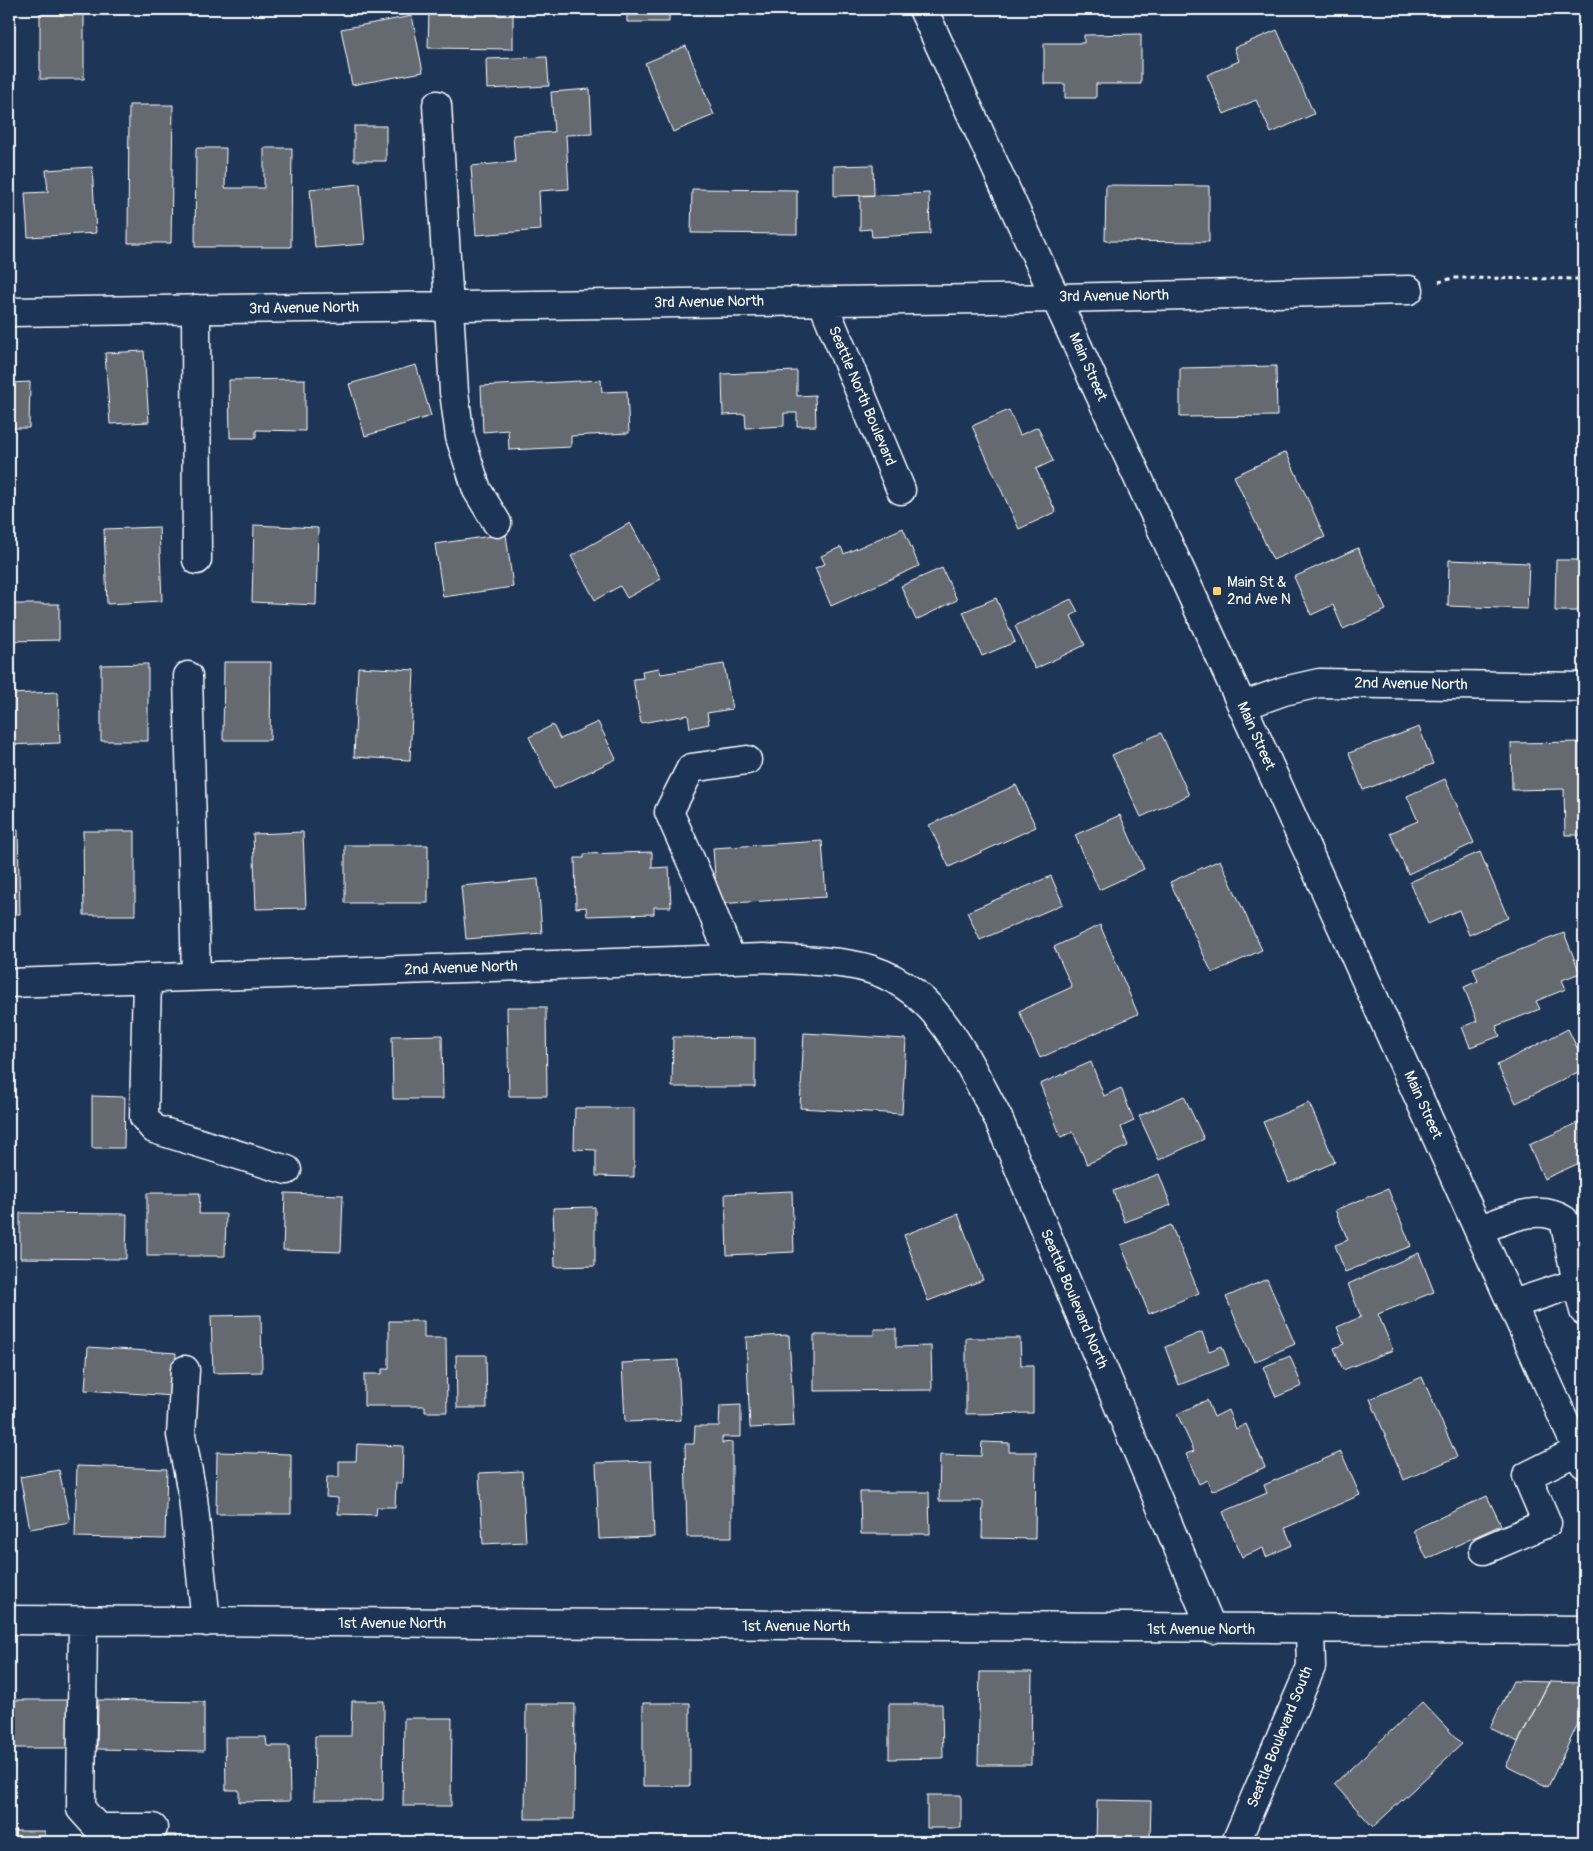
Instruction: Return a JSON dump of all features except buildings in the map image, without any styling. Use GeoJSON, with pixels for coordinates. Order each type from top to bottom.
{"type":"FeatureCollection","features":[{"type":"Feature","properties":{"kind":"street","name":"Main Street"},"geometry":{"type":"LineString","coordinates":[[923,9],[1057,298],[1582,1457]]}},
{"type":"Feature","properties":{"kind":"street"},"geometry":{"type":"LineString","coordinates":[[437,105],[454,392],[460,437],[477,490],[497,523]]}},
{"type":"Feature","properties":{"kind":"street","name":"3rd Avenue North"},"geometry":{"type":"LineString","coordinates":[[9,312],[1057,298],[1409,290]]}},
{"type":"Feature","properties":{"kind":"street","name":"Seattle North Boulevard"},"geometry":{"type":"LineString","coordinates":[[822,301],[902,490]]}},
{"type":"Feature","properties":{"kind":"street"},"geometry":{"type":"LineString","coordinates":[[196,309],[198,560]]}},
{"type":"Feature","properties":{"kind":"street"},"geometry":{"type":"LineString","coordinates":[[188,676],[196,976]]}},
{"type":"Feature","properties":{"kind":"street","name":"2nd Avenue North"},"geometry":{"type":"LineString","coordinates":[[1242,706],[1284,690],[1318,683],[1584,687]]}},
{"type":"Feature","properties":{"kind":"street"},"geometry":{"type":"LineString","coordinates":[[731,959],[699,879],[669,812],[692,768],[747,760]]}},
{"type":"Feature","properties":{"kind":"street","name":"2nd Avenue North"},"geometry":{"type":"LineString","coordinates":[[9,983],[763,958],[848,964],[880,972],[909,986]]}},
{"type":"Feature","properties":{"kind":"street"},"geometry":{"type":"LineString","coordinates":[[147,978],[144,1117],[154,1129],[287,1170]]}},
{"type":"Feature","properties":{"kind":"street","name":"Seattle Boulevard North"},"geometry":{"type":"LineString","coordinates":[[909,986],[934,1011],[954,1037],[998,1118],[1212,1629]]}},
{"type":"Feature","properties":{"kind":"street"},"geometry":{"type":"LineString","coordinates":[[1480,1229],[1532,1212],[1554,1214],[1564,1220],[1584,1310]]}},
{"type":"Feature","properties":{"kind":"street"},"geometry":{"type":"LineString","coordinates":[[1514,1304],[1577,1283]]}},
{"type":"Feature","properties":{"kind":"street"},"geometry":{"type":"LineString","coordinates":[[185,1370],[181,1435],[193,1498],[206,1622]]}},
{"type":"Feature","properties":{"kind":"street"},"geometry":{"type":"LineString","coordinates":[[1484,1550],[1547,1523],[1527,1476],[1582,1457]]}},
{"type":"Feature","properties":{"kind":"street","name":"1st Avenue North"},"geometry":{"type":"LineString","coordinates":[[9,1620],[1310,1630],[1584,1630]]}},
{"type":"Feature","properties":{"kind":"street"},"geometry":{"type":"LineString","coordinates":[[83,1621],[81,1809],[98,1828],[153,1828]]}},
{"type":"Feature","properties":{"kind":"street","name":"Seattle Boulevard South"},"geometry":{"type":"LineString","coordinates":[[1236,1842],[1311,1667],[1310,1630]]}},
{"type":"Feature","properties":{"kind":"path"},"geometry":{"type":"LineString","coordinates":[[1409,290],[1454,278],[1584,278]]}},
{"type":"Feature","properties":{"kind":"place","name":"Main St & 2nd Ave N"},"geometry":{"type":"Point","coordinates":[1217,591]}}]}
